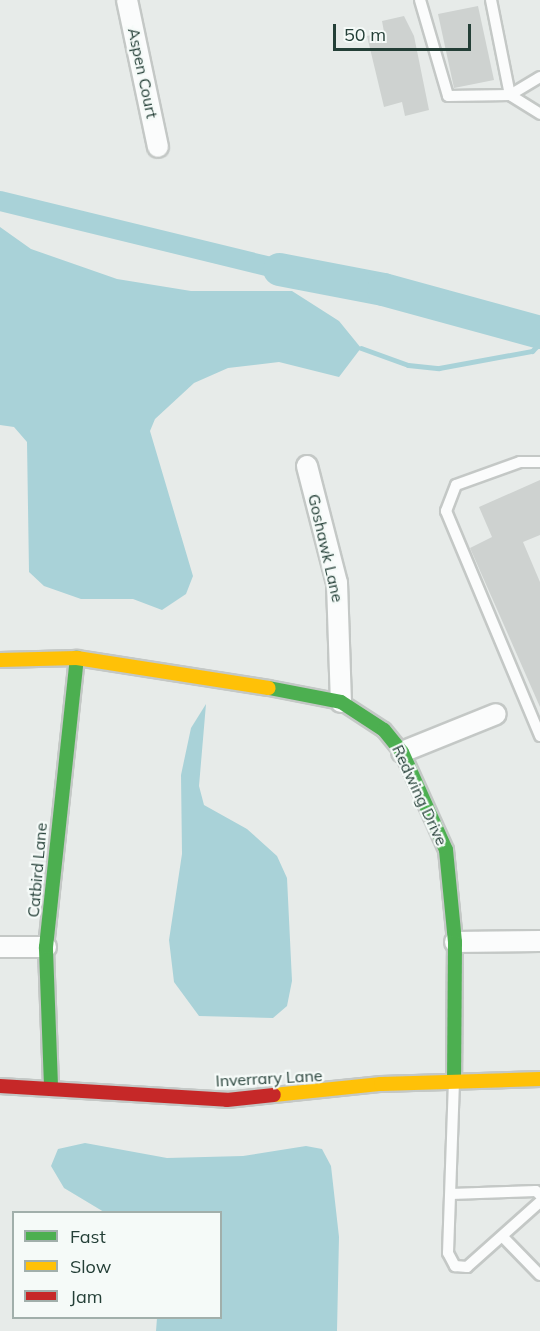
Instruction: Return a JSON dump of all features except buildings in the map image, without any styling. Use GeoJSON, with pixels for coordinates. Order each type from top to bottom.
{"type":"FeatureCollection","features":[{"type":"Feature","properties":{"kind":"street","name":"Aspen Court"},"geometry":{"type":"LineString","coordinates":[[127,0],[158,147]]}},
{"type":"Feature","properties":{"kind":"street","name":"Goshawk Lane"},"geometry":{"type":"LineString","coordinates":[[307,466],[337,583],[342,702]]}},
{"type":"Feature","properties":{"kind":"street","name":"Redwing Drive"},"geometry":{"type":"LineString","coordinates":[[0,660],[77,658],[342,702],[384,730],[402,752],[446,850],[455,942],[454,1080]]}},
{"type":"Feature","properties":{"kind":"street","name":"Catbird Lane"},"geometry":{"type":"LineString","coordinates":[[51,1086],[46,947],[77,658]]}},
{"type":"Feature","properties":{"kind":"street"},"geometry":{"type":"LineString","coordinates":[[402,752],[496,714]]}},
{"type":"Feature","properties":{"kind":"street"},"geometry":{"type":"LineString","coordinates":[[455,942],[540,941]]}},
{"type":"Feature","properties":{"kind":"street"},"geometry":{"type":"LineString","coordinates":[[0,947],[46,947]]}},
{"type":"Feature","properties":{"kind":"street","name":"Inverrary Lane"},"geometry":{"type":"LineString","coordinates":[[0,1086],[51,1086],[227,1100],[454,1080],[540,1079]]}},
{"type":"Feature","properties":{"kind":"lane"},"geometry":{"type":"LineString","coordinates":[[420,0],[448,96],[510,95],[540,77]]}},
{"type":"Feature","properties":{"kind":"lane"},"geometry":{"type":"LineString","coordinates":[[491,0],[510,95],[540,114]]}},
{"type":"Feature","properties":{"kind":"lane"},"geometry":{"type":"LineString","coordinates":[[540,462],[520,462],[456,485],[446,511],[540,736]]}},
{"type":"Feature","properties":{"kind":"lane"},"geometry":{"type":"LineString","coordinates":[[454,1080],[452,1194],[448,1252],[455,1266],[467,1267],[540,1202]]}},
{"type":"Feature","properties":{"kind":"lane"},"geometry":{"type":"LineString","coordinates":[[452,1194],[536,1191],[540,1196]]}},
{"type":"Feature","properties":{"kind":"lane"},"geometry":{"type":"LineString","coordinates":[[503,1237],[540,1275]]}},
{"type":"Feature","properties":{"kind":"water"},"geometry":{"type":"Polygon","coordinates":[[[0,227],[31,249],[117,279],[191,291],[292,291],[339,321],[361,348],[339,377],[279,362],[228,368],[194,383],[155,419],[150,431],[193,576],[186,594],[162,610],[133,599],[81,599],[44,586],[29,572],[27,442],[14,427],[0,425],[0,227]]]}},
{"type":"Feature","properties":{"kind":"water"},"geometry":{"type":"Polygon","coordinates":[[[206,704],[199,786],[204,805],[247,829],[277,856],[287,878],[292,981],[287,1006],[273,1018],[199,1016],[174,982],[169,940],[182,854],[181,775],[191,728],[206,704]]]}},
{"type":"Feature","properties":{"kind":"water"},"geometry":{"type":"Polygon","coordinates":[[[85,1143],[167,1158],[243,1156],[306,1146],[322,1149],[331,1166],[339,1237],[337,1331],[156,1331],[157,1319],[222,1319],[222,1211],[102,1211],[64,1188],[51,1166],[58,1149],[85,1143]]]}},
{"type":"Feature","properties":{"kind":"waterway"},"geometry":{"type":"LineString","coordinates":[[0,201],[279,269]]}},
{"type":"Feature","properties":{"kind":"waterway"},"geometry":{"type":"LineString","coordinates":[[279,269],[383,289],[540,332]]}},
{"type":"Feature","properties":{"kind":"waterway"},"geometry":{"type":"LineString","coordinates":[[361,348],[408,365],[439,368],[532,351],[540,343]]}},
{"type":"Feature","properties":{"kind":"traffic: fast"},"geometry":{"type":"LineString","coordinates":[[51,1086],[46,947],[77,658]]}},
{"type":"Feature","properties":{"kind":"traffic: fast"},"geometry":{"type":"LineString","coordinates":[[269,688],[341,702],[384,730],[402,752],[446,850],[455,942],[454,1080]]}},
{"type":"Feature","properties":{"kind":"traffic: slow"},"geometry":{"type":"LineString","coordinates":[[0,660],[77,658],[269,688]]}},
{"type":"Feature","properties":{"kind":"traffic: slow"},"geometry":{"type":"LineString","coordinates":[[274,1095],[381,1084],[540,1079]]}},
{"type":"Feature","properties":{"kind":"traffic: jam"},"geometry":{"type":"LineString","coordinates":[[0,1086],[227,1100],[274,1095]]}}]}
